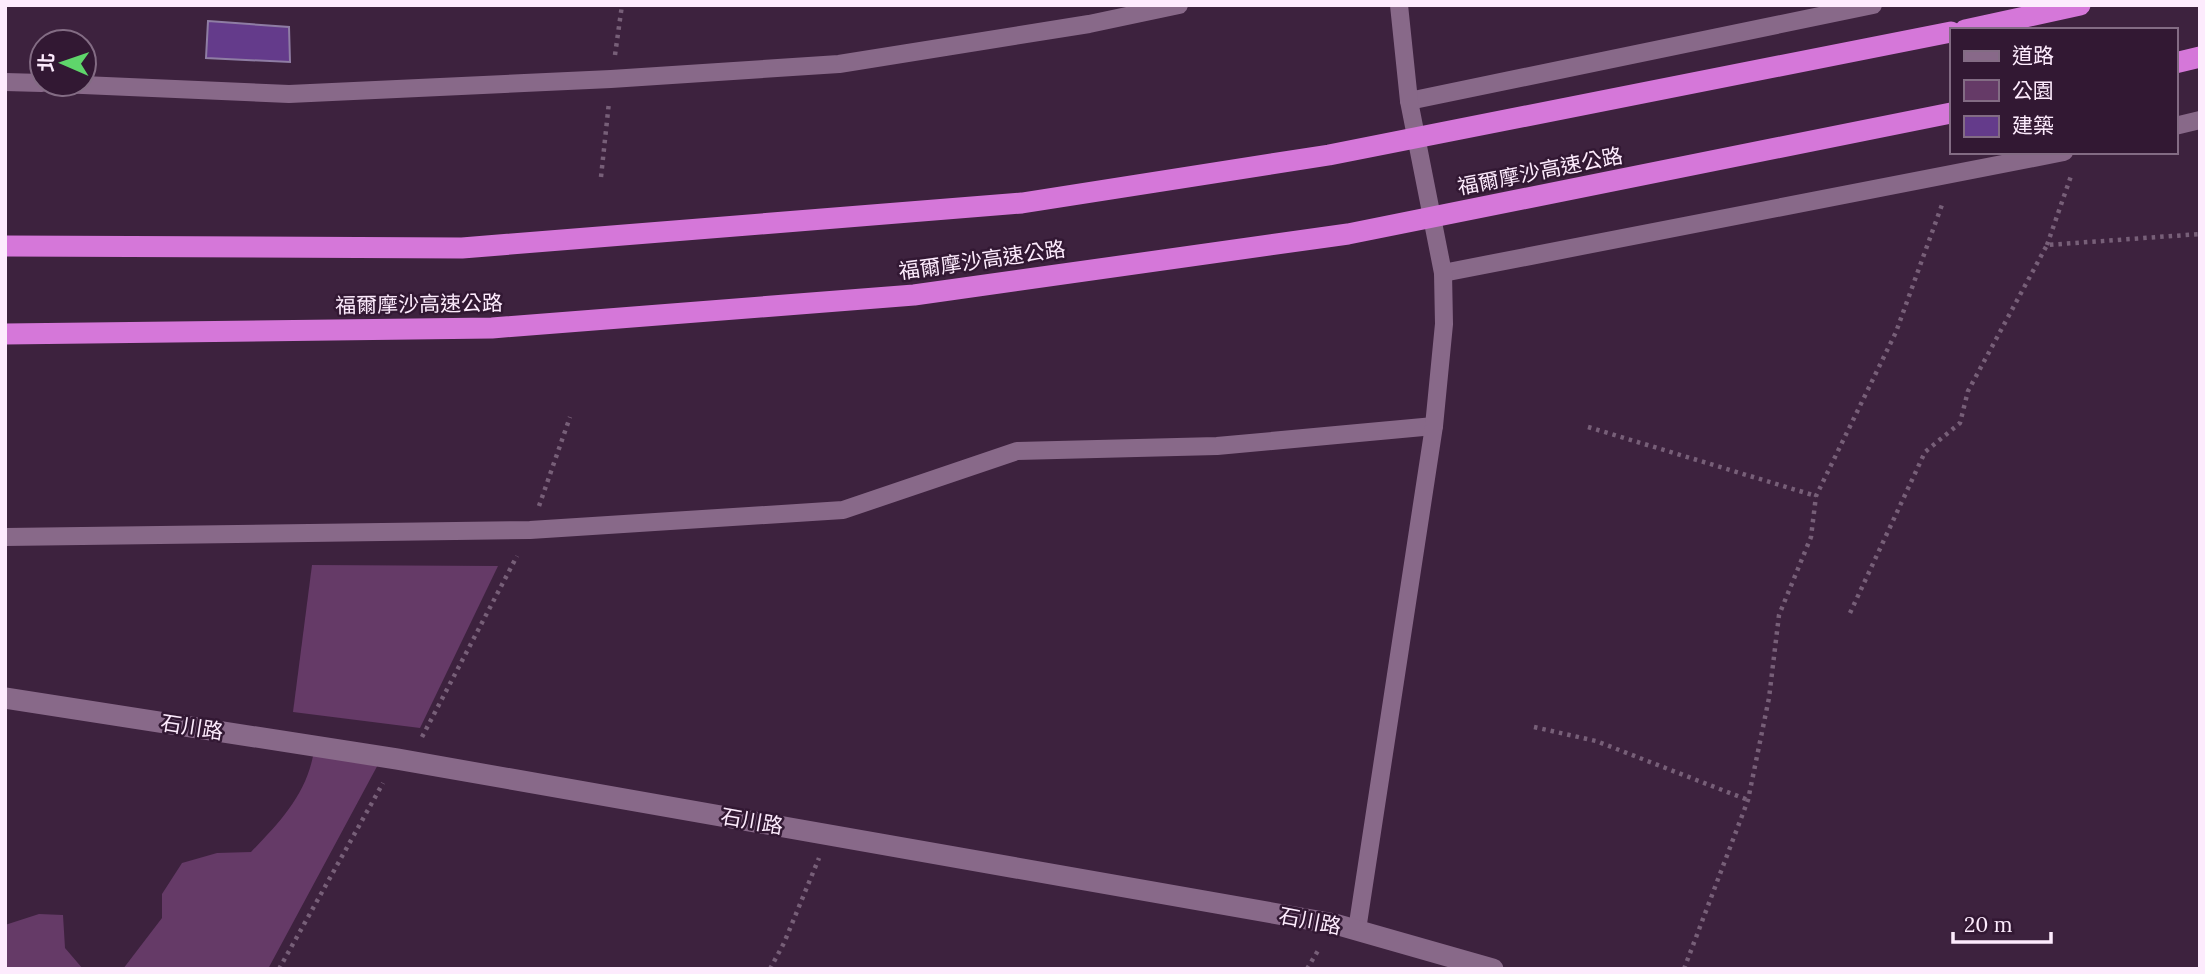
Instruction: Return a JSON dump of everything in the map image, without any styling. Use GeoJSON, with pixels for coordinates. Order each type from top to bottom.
{"type":"FeatureCollection","features":[{"type":"Feature","properties":{"kind":"highway"},"geometry":{"type":"LineString","coordinates":[[1974,28],[2080,5]]}},
{"type":"Feature","properties":{"kind":"highway"},"geometry":{"type":"LineString","coordinates":[[5,246],[462,248],[1021,203],[1329,155],[1950,32]]}},
{"type":"Feature","properties":{"kind":"highway"},"geometry":{"type":"LineString","coordinates":[[2177,63],[2200,57]]}},
{"type":"Feature","properties":{"kind":"highway","name":"福爾摩沙高速公路"},"geometry":{"type":"LineString","coordinates":[[5,334],[492,328],[914,295],[1348,234],[1950,113]]}},
{"type":"Feature","properties":{"kind":"street","name":"石川路"},"geometry":{"type":"LineString","coordinates":[[5,698],[397,759],[1357,930],[1493,969]]}},
{"type":"Feature","properties":{"kind":"lane"},"geometry":{"type":"LineString","coordinates":[[98,86],[289,94],[611,79],[839,64],[1076,26],[1179,5]]}},
{"type":"Feature","properties":{"kind":"lane"},"geometry":{"type":"LineString","coordinates":[[1357,930],[1434,426],[1444,324],[1443,273],[1409,101],[1399,5]]}},
{"type":"Feature","properties":{"kind":"lane"},"geometry":{"type":"LineString","coordinates":[[1409,101],[1873,5]]}},
{"type":"Feature","properties":{"kind":"lane"},"geometry":{"type":"LineString","coordinates":[[5,82],[28,83]]}},
{"type":"Feature","properties":{"kind":"lane"},"geometry":{"type":"LineString","coordinates":[[2177,126],[2200,120]]}},
{"type":"Feature","properties":{"kind":"lane"},"geometry":{"type":"LineString","coordinates":[[1443,273],[1954,171],[2069,158]]}},
{"type":"Feature","properties":{"kind":"lane"},"geometry":{"type":"LineString","coordinates":[[5,537],[530,530],[844,510],[1017,451],[1217,446],[1434,426]]}},
{"type":"Feature","properties":{"kind":"path"},"geometry":{"type":"LineString","coordinates":[[1850,613],[1926,452],[1960,423],[1969,391],[2047,245],[2069,158]]}},
{"type":"Feature","properties":{"kind":"path"},"geometry":{"type":"LineString","coordinates":[[1684,969],[1748,800],[1769,698],[1779,615],[1811,537],[1816,496],[1896,332],[1954,171]]}},
{"type":"Feature","properties":{"kind":"path"},"geometry":{"type":"LineString","coordinates":[[2047,245],[2200,234]]}},
{"type":"Feature","properties":{"kind":"path"},"geometry":{"type":"LineString","coordinates":[[279,969],[397,759],[423,737],[530,530],[570,417]]}},
{"type":"Feature","properties":{"kind":"path"},"geometry":{"type":"LineString","coordinates":[[1588,427],[1816,496]]}},
{"type":"Feature","properties":{"kind":"path"},"geometry":{"type":"LineString","coordinates":[[1534,727],[1596,741],[1748,800]]}},
{"type":"Feature","properties":{"kind":"path"},"geometry":{"type":"LineString","coordinates":[[770,969],[784,943],[829,835]]}},
{"type":"Feature","properties":{"kind":"green space"},"geometry":{"type":"Polygon","coordinates":[[[312,565],[498,566],[420,728],[293,712],[312,565]]]}},
{"type":"Feature","properties":{"kind":"green space"},"geometry":{"type":"Polygon","coordinates":[[[313,756],[381,759],[268,969],[123,969],[162,918],[162,894],[182,863],[217,853],[251,852],[290,808],[304,784],[313,756]]]}},
{"type":"Feature","properties":{"kind":"green space"},"geometry":{"type":"Polygon","coordinates":[[[39,914],[63,915],[65,948],[83,969],[5,969],[5,925],[39,914]]]}},
{"type":"Feature","properties":{"kind":"building"},"geometry":{"type":"Polygon","coordinates":[[[208,21],[289,27],[290,62],[206,58],[208,21]]]}}]}
